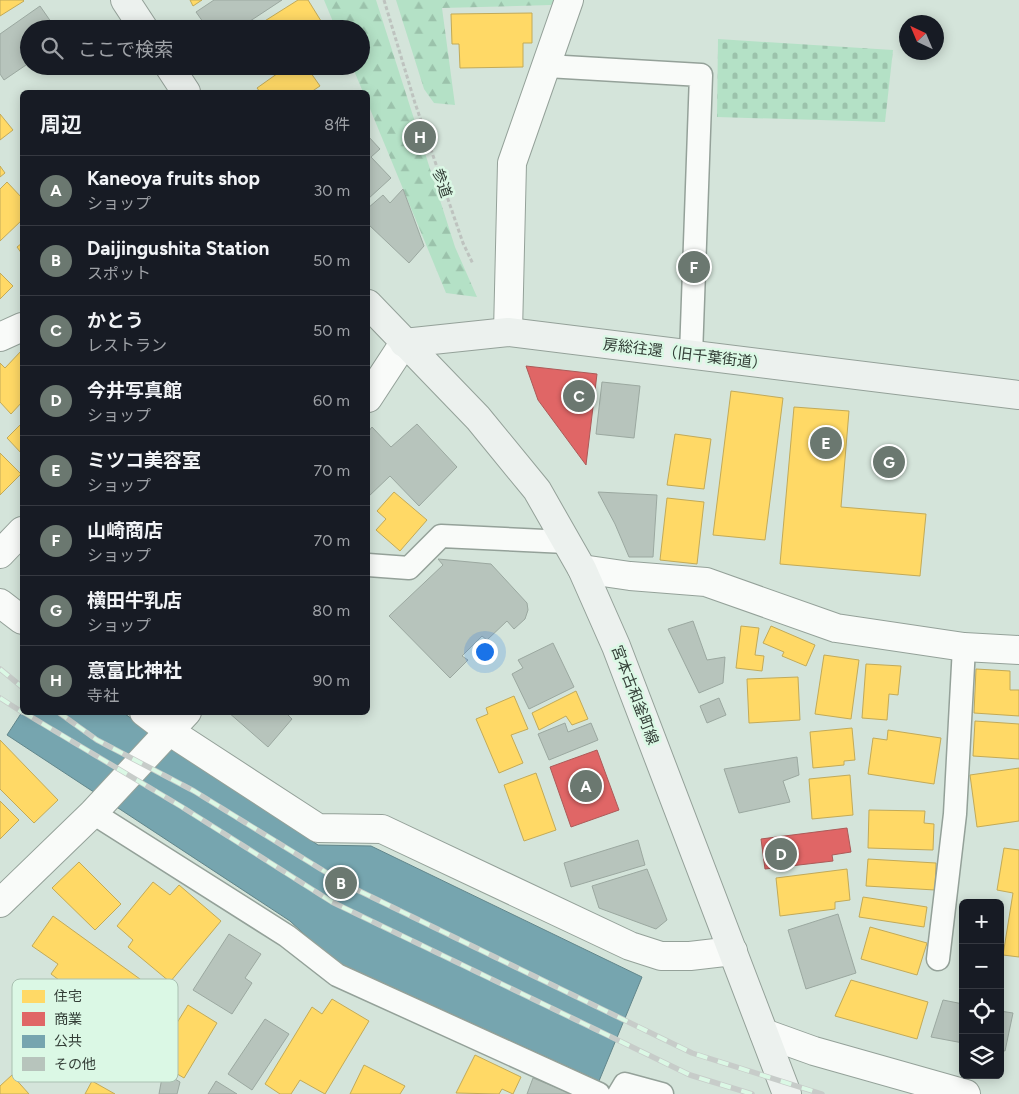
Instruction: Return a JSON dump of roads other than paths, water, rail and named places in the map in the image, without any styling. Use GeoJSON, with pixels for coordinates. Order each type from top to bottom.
{"type":"FeatureCollection","features":[{"type":"Feature","properties":{"kind":"street"},"geometry":{"type":"LineString","coordinates":[[125,0],[138,20]]}},
{"type":"Feature","properties":{"kind":"street"},"geometry":{"type":"LineString","coordinates":[[508,332],[512,163],[570,0]]}},
{"type":"Feature","properties":{"kind":"street"},"geometry":{"type":"LineString","coordinates":[[175,75],[185,90]]}},
{"type":"Feature","properties":{"kind":"street"},"geometry":{"type":"LineString","coordinates":[[370,306],[404,343],[370,395]]}},
{"type":"Feature","properties":{"kind":"street"},"geometry":{"type":"LineString","coordinates":[[0,337],[20,327]]}},
{"type":"Feature","properties":{"kind":"street","name":"房総往還（旧千葉街道）"},"geometry":{"type":"LineString","coordinates":[[404,343],[508,332],[1019,395]]}},
{"type":"Feature","properties":{"kind":"street","name":"宮本古和釜町線"},"geometry":{"type":"LineString","coordinates":[[404,343],[478,418],[537,490],[582,569],[616,646],[787,1094]]}},
{"type":"Feature","properties":{"kind":"street"},"geometry":{"type":"LineString","coordinates":[[0,554],[20,533]]}},
{"type":"Feature","properties":{"kind":"street"},"geometry":{"type":"LineString","coordinates":[[582,569],[630,576],[706,582],[836,628],[964,647],[1019,650]]}},
{"type":"Feature","properties":{"kind":"street"},"geometry":{"type":"LineString","coordinates":[[0,603],[20,618]]}},
{"type":"Feature","properties":{"kind":"street"},"geometry":{"type":"LineString","coordinates":[[154,715],[178,722],[318,828],[382,829],[630,946],[660,956],[690,956],[733,951]]}},
{"type":"Feature","properties":{"kind":"street"},"geometry":{"type":"LineString","coordinates":[[0,903],[92,813],[178,722]]}},
{"type":"Feature","properties":{"kind":"street"},"geometry":{"type":"LineString","coordinates":[[764,1033],[814,1051],[966,1094]]}},
{"type":"Feature","properties":{"kind":"lane"},"geometry":{"type":"LineString","coordinates":[[546,66],[701,75],[691,355]]}},
{"type":"Feature","properties":{"kind":"lane"},"geometry":{"type":"LineString","coordinates":[[370,565],[409,568],[441,536],[566,542]]}},
{"type":"Feature","properties":{"kind":"lane"},"geometry":{"type":"LineString","coordinates":[[938,959],[955,814],[964,647]]}},
{"type":"Feature","properties":{"kind":"lane"},"geometry":{"type":"LineString","coordinates":[[92,813],[287,936],[337,975],[600,1094]]}},
{"type":"Feature","properties":{"kind":"lane"},"geometry":{"type":"LineString","coordinates":[[619,1094],[625,1084],[662,1094]]}},
{"type":"Feature","properties":{"kind":"railway"},"geometry":{"type":"LineString","coordinates":[[0,669],[20,685]]}},
{"type":"Feature","properties":{"kind":"railway"},"geometry":{"type":"LineString","coordinates":[[0,698],[20,711]]}},
{"type":"Feature","properties":{"kind":"railway"},"geometry":{"type":"LineString","coordinates":[[28,715],[182,807],[332,902],[690,1075],[752,1094]]}},
{"type":"Feature","properties":{"kind":"railway"},"geometry":{"type":"LineString","coordinates":[[62,715],[97,740],[194,791],[345,884],[692,1053],[822,1094]]}},
{"type":"Feature","properties":{"kind":"place","name":"意富比神社"},"geometry":{"type":"Point","coordinates":[420,137]}},
{"type":"Feature","properties":{"kind":"place","name":"山崎商店"},"geometry":{"type":"Point","coordinates":[694,267]}},
{"type":"Feature","properties":{"kind":"place","name":"かとう"},"geometry":{"type":"Point","coordinates":[579,396]}},
{"type":"Feature","properties":{"kind":"place","name":"ミツコ美容室"},"geometry":{"type":"Point","coordinates":[826,443]}},
{"type":"Feature","properties":{"kind":"place","name":"横田牛乳店"},"geometry":{"type":"Point","coordinates":[889,462]}},
{"type":"Feature","properties":{"kind":"place","name":"Kaneoya fruits shop"},"geometry":{"type":"Point","coordinates":[586,786]}},
{"type":"Feature","properties":{"kind":"place","name":"今井写真館"},"geometry":{"type":"Point","coordinates":[781,854]}},
{"type":"Feature","properties":{"kind":"place","name":"Daijingushita Station"},"geometry":{"type":"Point","coordinates":[341,883]}}]}
